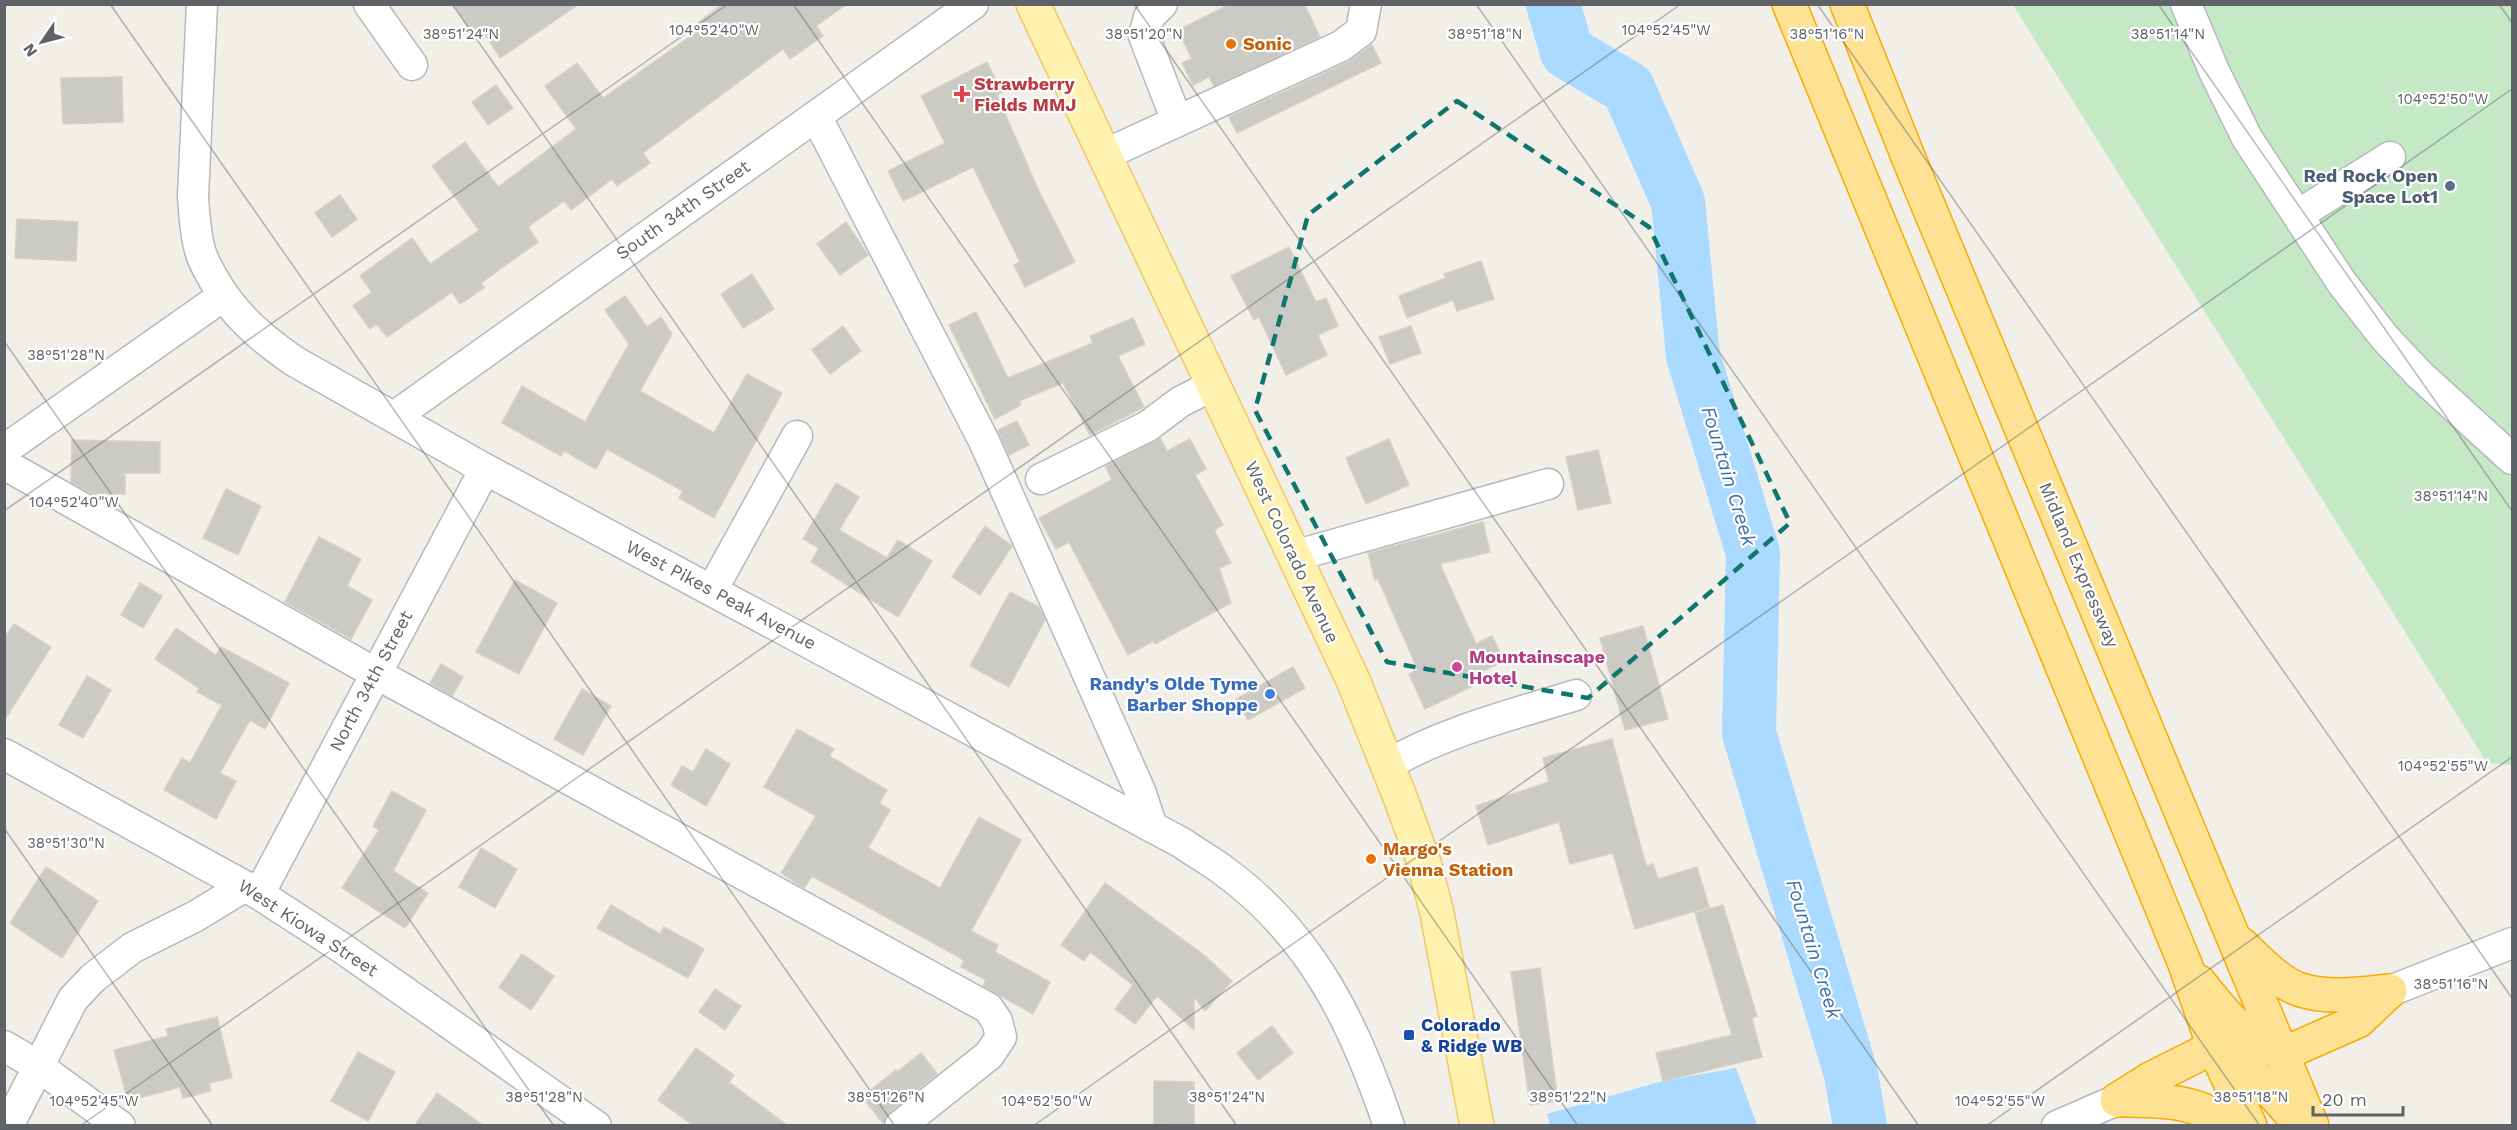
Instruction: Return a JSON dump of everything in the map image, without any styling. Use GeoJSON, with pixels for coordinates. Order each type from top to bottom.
{"type":"FeatureCollection","features":[{"type":"Feature","properties":{"kind":"highway"},"geometry":{"type":"LineString","coordinates":[[1789,4],[2185,964],[2214,1047],[2250,1125]]}},
{"type":"Feature","properties":{"kind":"highway","name":"Midland Expressway"},"geometry":{"type":"LineString","coordinates":[[1847,4],[1913,169],[2312,1125]]}},
{"type":"Feature","properties":{"kind":"highway"},"geometry":{"type":"LineString","coordinates":[[2235,938],[2267,969],[2299,990],[2335,996],[2390,991]]}},
{"type":"Feature","properties":{"kind":"highway"},"geometry":{"type":"LineString","coordinates":[[2185,964],[2233,1022],[2259,1044],[2283,1054],[2358,1021],[2390,991]]}},
{"type":"Feature","properties":{"kind":"highway"},"geometry":{"type":"LineString","coordinates":[[2117,1100],[2152,1078],[2214,1047]]}},
{"type":"Feature","properties":{"kind":"highway"},"geometry":{"type":"LineString","coordinates":[[2214,1047],[2243,1065],[2263,1082],[2277,1095],[2300,1125]]}},
{"type":"Feature","properties":{"kind":"highway"},"geometry":{"type":"LineString","coordinates":[[2117,1100],[2164,1100],[2199,1108],[2230,1125]]}},
{"type":"Feature","properties":{"kind":"main road","name":"West Colorado Avenue"},"geometry":{"type":"LineString","coordinates":[[1033,4],[1353,680],[1387,765],[1424,863],[1437,913],[1477,1125]]}},
{"type":"Feature","properties":{"kind":"street","name":"West Pikes Peak Avenue"},"geometry":{"type":"LineString","coordinates":[[202,4],[193,196],[195,225],[199,248],[223,296],[241,320],[294,361],[486,469],[1152,827],[1225,872],[1260,901],[1291,934],[1324,978],[1350,1024],[1372,1075],[1389,1125]]}},
{"type":"Feature","properties":{"kind":"street"},"geometry":{"type":"LineString","coordinates":[[369,4],[412,65]]}},
{"type":"Feature","properties":{"kind":"street","name":"South 34th Street"},"geometry":{"type":"LineString","coordinates":[[394,417],[973,4]]}},
{"type":"Feature","properties":{"kind":"street"},"geometry":{"type":"LineString","coordinates":[[1162,4],[1149,17],[1144,36],[1177,121]]}},
{"type":"Feature","properties":{"kind":"street"},"geometry":{"type":"LineString","coordinates":[[1104,155],[1341,46],[1361,31],[1366,4]]}},
{"type":"Feature","properties":{"kind":"street"},"geometry":{"type":"LineString","coordinates":[[2186,4],[2214,71],[2247,138],[2342,283],[2385,338],[2420,374],[2512,459]]}},
{"type":"Feature","properties":{"kind":"street"},"geometry":{"type":"LineString","coordinates":[[816,116],[984,441],[1140,791],[1152,827]]}},
{"type":"Feature","properties":{"kind":"street"},"geometry":{"type":"LineString","coordinates":[[2298,215],[2390,157]]}},
{"type":"Feature","properties":{"kind":"street"},"geometry":{"type":"LineString","coordinates":[[4,450],[223,296]]}},
{"type":"Feature","properties":{"kind":"street"},"geometry":{"type":"LineString","coordinates":[[1041,479],[1148,426],[1180,402],[1213,385]]}},
{"type":"Feature","properties":{"kind":"street"},"geometry":{"type":"LineString","coordinates":[[712,590],[797,436]]}},
{"type":"Feature","properties":{"kind":"street"},"geometry":{"type":"LineString","coordinates":[[4,464],[375,673],[988,1008],[998,1021],[1001,1037],[989,1055],[900,1125]]}},
{"type":"Feature","properties":{"kind":"street","name":"North 34th Street"},"geometry":{"type":"LineString","coordinates":[[252,890],[375,673],[486,469]]}},
{"type":"Feature","properties":{"kind":"street"},"geometry":{"type":"LineString","coordinates":[[1294,556],[1548,484]]}},
{"type":"Feature","properties":{"kind":"street"},"geometry":{"type":"LineString","coordinates":[[1387,765],[1409,752],[1459,730],[1576,695]]}},
{"type":"Feature","properties":{"kind":"street","name":"West Kiowa Street"},"geometry":{"type":"LineString","coordinates":[[4,754],[252,890],[342,948],[596,1125]]}},
{"type":"Feature","properties":{"kind":"street"},"geometry":{"type":"LineString","coordinates":[[8,1125],[74,999],[93,978],[132,948],[252,890]]}},
{"type":"Feature","properties":{"kind":"street"},"geometry":{"type":"LineString","coordinates":[[2390,991],[2512,943]]}},
{"type":"Feature","properties":{"kind":"street"},"geometry":{"type":"LineString","coordinates":[[4,1046],[38,1066],[120,1125]]}},
{"type":"Feature","properties":{"kind":"street"},"geometry":{"type":"LineString","coordinates":[[2057,1125],[2117,1100]]}},
{"type":"Feature","properties":{"kind":"highlighted area"},"geometry":{"type":"Polygon","coordinates":[[[1457,101],[1649,227],[1790,523],[1588,698],[1387,662],[1255,410],[1308,215],[1457,101]]]}},
{"type":"Feature","properties":{"kind":"green space"},"geometry":{"type":"Polygon","coordinates":[[[2013,5],[2512,5],[2512,765],[2487,763],[2013,5]]]}},
{"type":"Feature","properties":{"kind":"water"},"geometry":{"type":"Polygon","coordinates":[[[1736,1068],[1757,1125],[1550,1125],[1547,1114],[1663,1081],[1736,1068]]]}},
{"type":"Feature","properties":{"kind":"building"},"geometry":{"type":"Polygon","coordinates":[[[453,4],[579,4],[500,58],[483,31],[475,37],[453,4]]]}},
{"type":"Feature","properties":{"kind":"building"},"geometry":{"type":"Polygon","coordinates":[[[723,4],[847,4],[816,26],[823,36],[790,59],[783,49],[643,153],[650,163],[617,186],[612,179],[571,210],[564,201],[528,227],[538,242],[481,283],[484,288],[460,304],[452,292],[387,337],[376,324],[370,329],[353,306],[372,292],[360,276],[412,238],[430,264],[479,230],[432,166],[465,142],[498,187],[576,129],[545,86],[577,63],[603,98],[692,35],[688,30],[723,4]]]}},
{"type":"Feature","properties":{"kind":"building","name":"Sonic"},"geometry":{"type":"Polygon","coordinates":[[[1230,4],[1304,4],[1320,37],[1214,86],[1209,77],[1193,85],[1182,63],[1192,59],[1178,30],[1230,4]]]}},
{"type":"Feature","properties":{"kind":"building"},"geometry":{"type":"Polygon","coordinates":[[[1372,45],[1381,63],[1237,133],[1229,117],[1348,62],[1372,45]]]}},
{"type":"Feature","properties":{"kind":"building"},"geometry":{"type":"Polygon","coordinates":[[[987,62],[1002,92],[997,95],[1038,189],[1075,262],[1025,287],[1014,265],[1020,262],[973,167],[903,201],[888,171],[945,143],[921,96],[987,62]]]}},
{"type":"Feature","properties":{"kind":"building"},"geometry":{"type":"Polygon","coordinates":[[[122,77],[123,122],[63,124],[61,78],[122,77]]]}},
{"type":"Feature","properties":{"kind":"building"},"geometry":{"type":"Polygon","coordinates":[[[496,85],[513,108],[488,125],[472,102],[496,85]]]}},
{"type":"Feature","properties":{"kind":"building"},"geometry":{"type":"Polygon","coordinates":[[[340,195],[357,219],[332,237],[315,213],[340,195]]]}},
{"type":"Feature","properties":{"kind":"building"},"geometry":{"type":"Polygon","coordinates":[[[17,219],[78,222],[76,261],[15,258],[17,219]]]}},
{"type":"Feature","properties":{"kind":"building"},"geometry":{"type":"Polygon","coordinates":[[[846,222],[868,255],[840,275],[817,244],[846,222]]]}},
{"type":"Feature","properties":{"kind":"building"},"geometry":{"type":"Polygon","coordinates":[[[1289,247],[1316,302],[1326,298],[1338,326],[1318,335],[1327,355],[1286,375],[1259,317],[1254,320],[1231,276],[1289,247]]]}},
{"type":"Feature","properties":{"kind":"building"},"geometry":{"type":"Polygon","coordinates":[[[1481,261],[1494,299],[1457,311],[1453,300],[1407,318],[1399,296],[1446,278],[1444,274],[1481,261]]]}},
{"type":"Feature","properties":{"kind":"building"},"geometry":{"type":"Polygon","coordinates":[[[752,274],[774,309],[743,328],[721,294],[752,274]]]}},
{"type":"Feature","properties":{"kind":"building"},"geometry":{"type":"Polygon","coordinates":[[[625,296],[647,327],[661,317],[672,334],[640,391],[714,433],[747,374],[782,393],[714,518],[679,498],[683,491],[607,449],[596,469],[564,451],[561,456],[502,423],[522,386],[585,422],[629,344],[605,310],[625,296]]]}},
{"type":"Feature","properties":{"kind":"building"},"geometry":{"type":"Polygon","coordinates":[[[976,312],[1008,378],[1093,343],[1090,336],[1133,318],[1145,344],[1118,356],[1144,407],[1090,435],[1063,383],[1019,401],[1021,405],[995,419],[949,325],[976,312]]]}},
{"type":"Feature","properties":{"kind":"building"},"geometry":{"type":"Polygon","coordinates":[[[843,326],[861,351],[830,374],[812,350],[843,326]]]}},
{"type":"Feature","properties":{"kind":"building"},"geometry":{"type":"Polygon","coordinates":[[[1411,326],[1421,353],[1390,364],[1379,337],[1411,326]]]}},
{"type":"Feature","properties":{"kind":"building"},"geometry":{"type":"Polygon","coordinates":[[[1017,421],[1029,445],[1009,455],[998,430],[1017,421]]]}},
{"type":"Feature","properties":{"kind":"building"},"geometry":{"type":"Polygon","coordinates":[[[1160,438],[1167,451],[1190,439],[1206,469],[1195,475],[1223,525],[1214,530],[1231,563],[1219,568],[1231,603],[1155,644],[1153,641],[1128,655],[1069,542],[1056,549],[1039,518],[1112,480],[1106,466],[1160,438]]]}},
{"type":"Feature","properties":{"kind":"building"},"geometry":{"type":"Polygon","coordinates":[[[1389,439],[1409,485],[1366,504],[1346,458],[1389,439]]]}},
{"type":"Feature","properties":{"kind":"building"},"geometry":{"type":"Polygon","coordinates":[[[72,440],[160,442],[160,473],[125,473],[125,494],[92,494],[71,482],[72,440]]]}},
{"type":"Feature","properties":{"kind":"building"},"geometry":{"type":"Polygon","coordinates":[[[1598,450],[1611,503],[1578,510],[1566,457],[1598,450]]]}},
{"type":"Feature","properties":{"kind":"building"},"geometry":{"type":"Polygon","coordinates":[[[836,483],[859,497],[839,530],[887,558],[898,540],[932,561],[898,617],[811,562],[819,548],[803,539],[836,483]]]}},
{"type":"Feature","properties":{"kind":"building"},"geometry":{"type":"Polygon","coordinates":[[[226,489],[261,506],[238,555],[203,538],[226,489]]]}},
{"type":"Feature","properties":{"kind":"building"},"geometry":{"type":"Polygon","coordinates":[[[1483,522],[1490,552],[1440,564],[1476,644],[1492,636],[1504,661],[1477,674],[1481,682],[1425,709],[1409,674],[1418,670],[1378,579],[1375,580],[1368,553],[1483,522]]]}},
{"type":"Feature","properties":{"kind":"building"},"geometry":{"type":"Polygon","coordinates":[[[985,526],[1012,546],[980,595],[952,577],[985,526]]]}},
{"type":"Feature","properties":{"kind":"building"},"geometry":{"type":"Polygon","coordinates":[[[319,537],[361,559],[347,586],[372,600],[351,639],[285,602],[319,537]]]}},
{"type":"Feature","properties":{"kind":"building"},"geometry":{"type":"Polygon","coordinates":[[[515,580],[557,603],[519,674],[476,652],[515,580]]]}},
{"type":"Feature","properties":{"kind":"building"},"geometry":{"type":"Polygon","coordinates":[[[140,583],[162,596],[143,628],[121,615],[140,583]]]}},
{"type":"Feature","properties":{"kind":"building"},"geometry":{"type":"Polygon","coordinates":[[[1010,592],[1039,607],[1045,620],[1009,687],[970,666],[1010,592]]]}},
{"type":"Feature","properties":{"kind":"building"},"geometry":{"type":"Polygon","coordinates":[[[14,624],[51,647],[4,721],[4,639],[14,624]]]}},
{"type":"Feature","properties":{"kind":"building"},"geometry":{"type":"Polygon","coordinates":[[[1643,626],[1668,719],[1625,730],[1600,638],[1643,626]]]}},
{"type":"Feature","properties":{"kind":"building"},"geometry":{"type":"Polygon","coordinates":[[[176,628],[216,655],[221,647],[289,683],[265,729],[250,720],[220,773],[236,781],[216,819],[164,790],[182,758],[190,763],[222,705],[197,692],[199,688],[155,659],[176,628]]]}},
{"type":"Feature","properties":{"kind":"building"},"geometry":{"type":"Polygon","coordinates":[[[441,664],[463,677],[452,696],[430,683],[441,664]]]}},
{"type":"Feature","properties":{"kind":"building","name":"Randy's Olde Tyme Barber Shoppe"},"geometry":{"type":"Polygon","coordinates":[[[1293,667],[1305,688],[1248,720],[1236,699],[1293,667]]]}},
{"type":"Feature","properties":{"kind":"building"},"geometry":{"type":"Polygon","coordinates":[[[87,676],[111,690],[83,738],[59,725],[87,676]]]}},
{"type":"Feature","properties":{"kind":"building"},"geometry":{"type":"Polygon","coordinates":[[[582,689],[611,706],[583,755],[554,739],[582,689]]]}},
{"type":"Feature","properties":{"kind":"building"},"geometry":{"type":"Polygon","coordinates":[[[797,729],[834,749],[829,756],[887,790],[879,803],[890,810],[868,848],[940,888],[979,817],[1021,840],[971,931],[998,945],[995,952],[1050,982],[1033,1014],[983,986],[986,980],[961,967],[964,960],[812,876],[804,888],[781,873],[816,816],[764,787],[797,729]]]}},
{"type":"Feature","properties":{"kind":"building"},"geometry":{"type":"Polygon","coordinates":[[[1612,739],[1646,866],[1653,864],[1658,879],[1697,867],[1709,907],[1635,929],[1613,853],[1570,864],[1559,822],[1488,845],[1476,806],[1549,782],[1543,758],[1612,739]]]}},
{"type":"Feature","properties":{"kind":"building"},"geometry":{"type":"Polygon","coordinates":[[[706,749],[730,764],[706,806],[671,785],[682,766],[693,772],[706,749]]]}},
{"type":"Feature","properties":{"kind":"building"},"geometry":{"type":"Polygon","coordinates":[[[392,791],[426,810],[393,871],[428,893],[405,928],[342,888],[379,830],[373,826],[392,791]]]}},
{"type":"Feature","properties":{"kind":"building"},"geometry":{"type":"Polygon","coordinates":[[[481,848],[517,869],[495,908],[459,887],[481,848]]]}},
{"type":"Feature","properties":{"kind":"building"},"geometry":{"type":"Polygon","coordinates":[[[46,867],[98,901],[62,958],[10,923],[46,867]]]}},
{"type":"Feature","properties":{"kind":"building"},"geometry":{"type":"Polygon","coordinates":[[[1105,883],[1204,955],[1232,981],[1205,1011],[1194,997],[1194,1030],[1157,996],[1135,1024],[1115,1009],[1133,985],[1090,952],[1084,961],[1061,945],[1105,883]]]}},
{"type":"Feature","properties":{"kind":"building"},"geometry":{"type":"Polygon","coordinates":[[[611,905],[660,934],[664,927],[704,949],[688,978],[597,928],[611,905]]]}},
{"type":"Feature","properties":{"kind":"building"},"geometry":{"type":"Polygon","coordinates":[[[1723,905],[1757,1016],[1752,1018],[1762,1057],[1663,1081],[1656,1053],[1732,1035],[1695,913],[1723,905]]]}},
{"type":"Feature","properties":{"kind":"building"},"geometry":{"type":"Polygon","coordinates":[[[522,954],[554,976],[531,1010],[499,987],[522,954]]]}},
{"type":"Feature","properties":{"kind":"building"},"geometry":{"type":"Polygon","coordinates":[[[1540,968],[1558,1101],[1530,1105],[1511,972],[1540,968]]]}},
{"type":"Feature","properties":{"kind":"building"},"geometry":{"type":"Polygon","coordinates":[[[715,989],[741,1006],[725,1030],[699,1012],[715,989]]]}},
{"type":"Feature","properties":{"kind":"building"},"geometry":{"type":"Polygon","coordinates":[[[217,1017],[232,1078],[209,1083],[211,1091],[183,1098],[180,1087],[128,1101],[114,1050],[168,1036],[166,1029],[217,1017]]]}},
{"type":"Feature","properties":{"kind":"building"},"geometry":{"type":"Polygon","coordinates":[[[1272,1026],[1293,1053],[1258,1080],[1237,1053],[1272,1026]]]}},
{"type":"Feature","properties":{"kind":"building"},"geometry":{"type":"Polygon","coordinates":[[[696,1048],[734,1075],[729,1082],[787,1125],[693,1125],[658,1100],[696,1048]]]}},
{"type":"Feature","properties":{"kind":"building"},"geometry":{"type":"Polygon","coordinates":[[[358,1052],[395,1072],[368,1121],[331,1101],[358,1052]]]}},
{"type":"Feature","properties":{"kind":"building"},"geometry":{"type":"Polygon","coordinates":[[[921,1053],[937,1074],[889,1113],[883,1123],[862,1097],[921,1053]]]}},
{"type":"Feature","properties":{"kind":"building"},"geometry":{"type":"Polygon","coordinates":[[[1154,1081],[1194,1082],[1194,1125],[1154,1124],[1154,1081]]]}},
{"type":"Feature","properties":{"kind":"building"},"geometry":{"type":"Polygon","coordinates":[[[437,1093],[483,1125],[415,1125],[437,1093]]]}},
{"type":"Feature","properties":{"kind":"waterway","name":"Fountain Creek"},"geometry":{"type":"LineString","coordinates":[[1553,4],[1567,52],[1628,88],[1678,202],[1693,356],[1753,553],[1749,733],[1851,1074],[1860,1126]]}},
{"type":"Feature","properties":{"kind":"place","name":"Sonic"},"geometry":{"type":"Point","coordinates":[1231,44]}},
{"type":"Feature","properties":{"kind":"place","name":"Strawberry Fields MMJ"},"geometry":{"type":"Point","coordinates":[962,94]}},
{"type":"Feature","properties":{"kind":"place","name":"Red Rock Open Space Lot1"},"geometry":{"type":"Point","coordinates":[2450,186]}},
{"type":"Feature","properties":{"kind":"place","name":"Mountainscape Hotel"},"geometry":{"type":"Point","coordinates":[1457,667]}},
{"type":"Feature","properties":{"kind":"place","name":"Randy's Olde Tyme Barber Shoppe"},"geometry":{"type":"Point","coordinates":[1270,694]}},
{"type":"Feature","properties":{"kind":"place","name":"Margo's Vienna Station"},"geometry":{"type":"Point","coordinates":[1371,859]}},
{"type":"Feature","properties":{"kind":"place","name":"Colorado & Ridge WB"},"geometry":{"type":"Point","coordinates":[1409,1035]}}]}
